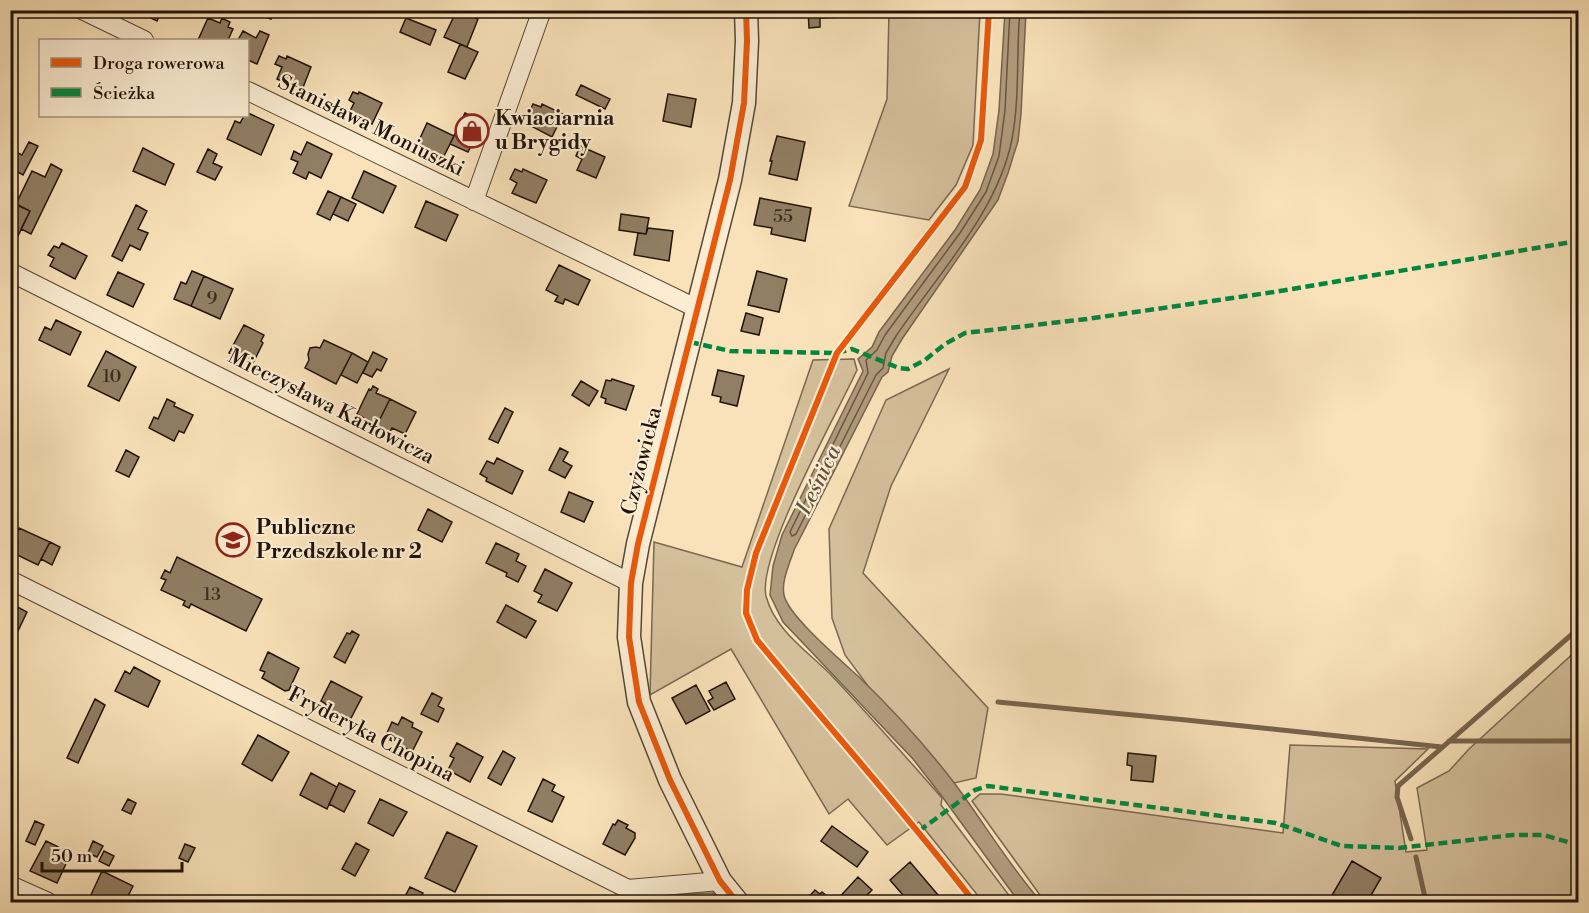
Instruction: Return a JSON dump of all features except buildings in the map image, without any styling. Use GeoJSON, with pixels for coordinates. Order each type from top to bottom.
{"type":"FeatureCollection","features":[{"type":"Feature","properties":{"kind":"street"},"geometry":{"type":"LineString","coordinates":[[82,10],[142,39]]}},
{"type":"Feature","properties":{"kind":"street","name":"Stanisława Moniuszki"},"geometry":{"type":"LineString","coordinates":[[474,201],[542,10]]}},
{"type":"Feature","properties":{"kind":"street","name":"Czyżowicka"},"geometry":{"type":"LineString","coordinates":[[737,903],[720,881],[670,780],[639,702],[629,637],[631,583],[638,544],[730,180],[744,103],[746,10]]}},
{"type":"Feature","properties":{"kind":"street","name":"Stanisława Moniuszki"},"geometry":{"type":"LineString","coordinates":[[249,91],[698,309]]}},
{"type":"Feature","properties":{"kind":"street","name":"Mieczysława Karłowicza"},"geometry":{"type":"LineString","coordinates":[[10,272],[631,583]]}},
{"type":"Feature","properties":{"kind":"street","name":"Fryderyka Chopina"},"geometry":{"type":"LineString","coordinates":[[10,580],[628,889],[720,881]]}},
{"type":"Feature","properties":{"kind":"street"},"geometry":{"type":"LineString","coordinates":[[10,885],[48,903]]}},
{"type":"Feature","properties":{"kind":"shaded area"},"geometry":{"type":"Polygon","coordinates":[[[889,11],[980,11],[973,145],[956,185],[929,220],[849,206],[887,99],[889,11]]]}},
{"type":"Feature","properties":{"kind":"shaded area"},"geometry":{"type":"Polygon","coordinates":[[[854,359],[857,370],[801,484],[774,550],[767,576],[766,596],[770,609],[785,630],[832,676],[942,798],[941,805],[1014,902],[983,902],[919,822],[887,845],[848,799],[829,814],[731,649],[650,695],[654,542],[742,567],[813,360],[854,359]]]}},
{"type":"Feature","properties":{"kind":"shaded area"},"geometry":{"type":"Polygon","coordinates":[[[949,369],[891,486],[863,573],[988,708],[976,778],[954,783],[868,686],[845,655],[832,618],[829,529],[886,400],[949,369]]]}},
{"type":"Feature","properties":{"kind":"shaded area"},"geometry":{"type":"Polygon","coordinates":[[[1578,649],[1578,902],[1045,902],[972,801],[980,794],[1001,794],[1283,833],[1290,745],[1428,749],[1395,781],[1406,852],[1427,850],[1417,788],[1449,771],[1469,749],[1578,649]]]}},
{"type":"Feature","properties":{"kind":"shaded area"},"geometry":{"type":"Polygon","coordinates":[[[713,893],[720,902],[640,902],[649,895],[713,893]]]}},
{"type":"Feature","properties":{"kind":"water","name":"Leśnica"},"geometry":{"type":"Polygon","coordinates":[[[1005,11],[1026,11],[1018,141],[998,200],[892,356],[888,372],[882,377],[794,550],[783,590],[795,615],[885,703],[933,756],[1041,902],[1019,902],[913,759],[783,622],[770,595],[773,566],[782,535],[863,371],[858,359],[872,347],[879,332],[955,230],[980,190],[993,154],[999,110],[1005,11]]]}},
{"type":"Feature","properties":{"kind":"waterway"},"geometry":{"type":"LineString","coordinates":[[1411,839],[1397,797],[1398,786],[1578,629]]}},
{"type":"Feature","properties":{"kind":"waterway"},"geometry":{"type":"LineString","coordinates":[[998,702],[1442,747]]}},
{"type":"Feature","properties":{"kind":"waterway"},"geometry":{"type":"LineString","coordinates":[[1449,741],[1578,741]]}},
{"type":"Feature","properties":{"kind":"waterway"},"geometry":{"type":"LineString","coordinates":[[1416,857],[1426,902]]}},
{"type":"Feature","properties":{"kind":"marked path"},"geometry":{"type":"LineString","coordinates":[[690,342],[730,351],[837,353],[852,349],[899,368],[908,369],[965,333],[1087,319],[1274,292],[1578,241]]}},
{"type":"Feature","properties":{"kind":"marked path"},"geometry":{"type":"LineString","coordinates":[[919,831],[975,790],[988,786],[1276,823],[1342,846],[1399,848],[1513,835],[1544,835],[1578,845]]}},
{"type":"Feature","properties":{"kind":"cycle path"},"geometry":{"type":"LineString","coordinates":[[737,902],[720,881],[670,780],[639,702],[629,637],[631,583],[638,544],[730,180],[744,103],[746,10]]}},
{"type":"Feature","properties":{"kind":"cycle path"},"geometry":{"type":"LineString","coordinates":[[974,902],[921,835],[757,640],[746,613],[747,590],[756,553],[837,353],[965,187],[981,140],[989,10]]}},
{"type":"Feature","properties":{"kind":"place","name":"Kwiaciarnia u Brygidy"},"geometry":{"type":"Point","coordinates":[472,131]}},
{"type":"Feature","properties":{"kind":"place","name":"Publiczne Przedszkole nr 2"},"geometry":{"type":"Point","coordinates":[233,540]}}]}
